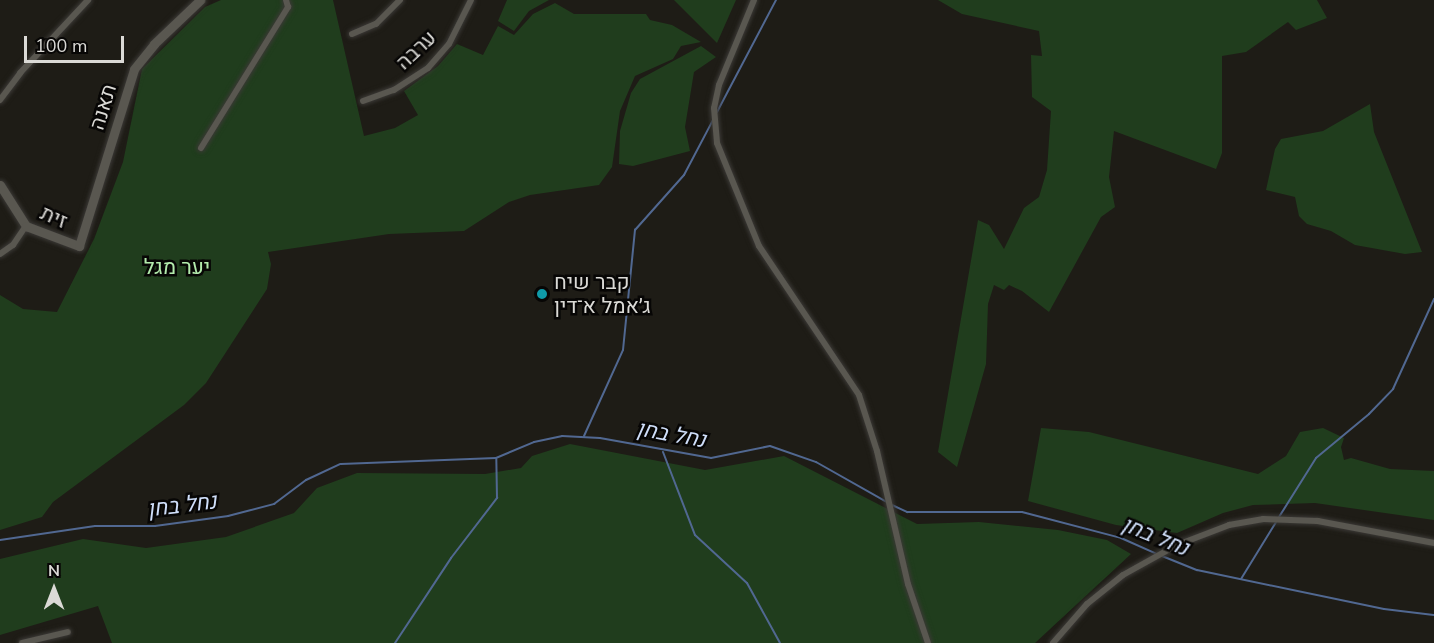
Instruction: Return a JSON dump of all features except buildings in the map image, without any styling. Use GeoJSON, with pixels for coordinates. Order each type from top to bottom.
{"type":"FeatureCollection","features":[{"type":"Feature","properties":{"kind":"street","name":"תאנה"},"geometry":{"type":"LineString","coordinates":[[79,246],[134,69],[146,52],[200,0]]}},
{"type":"Feature","properties":{"kind":"street"},"geometry":{"type":"LineString","coordinates":[[201,147],[288,7],[286,0]]}},
{"type":"Feature","properties":{"kind":"street"},"geometry":{"type":"LineString","coordinates":[[352,34],[376,24],[400,0]]}},
{"type":"Feature","properties":{"kind":"street","name":"ערבה"},"geometry":{"type":"LineString","coordinates":[[363,101],[394,90],[428,68],[449,44],[471,0]]}},
{"type":"Feature","properties":{"kind":"street"},"geometry":{"type":"LineString","coordinates":[[754,0],[719,85],[714,108],[717,143],[759,246],[859,395],[877,451],[908,584],[928,643]]}},
{"type":"Feature","properties":{"kind":"street"},"geometry":{"type":"LineString","coordinates":[[0,100],[84,1]]}},
{"type":"Feature","properties":{"kind":"street","name":"זית"},"geometry":{"type":"LineString","coordinates":[[0,185],[27,226],[79,246]]}},
{"type":"Feature","properties":{"kind":"street"},"geometry":{"type":"LineString","coordinates":[[0,254],[13,245],[27,226]]}},
{"type":"Feature","properties":{"kind":"street"},"geometry":{"type":"LineString","coordinates":[[1053,643],[1087,604],[1123,575],[1177,545],[1229,525],[1263,519],[1318,521],[1434,543]]}},
{"type":"Feature","properties":{"kind":"street"},"geometry":{"type":"LineString","coordinates":[[22,643],[42,641],[68,632]]}},
{"type":"Feature","properties":{"kind":"green space","name":"יער מגל"},"geometry":{"type":"Polygon","coordinates":[[[221,0],[333,0],[364,136],[395,128],[418,115],[404,91],[438,66],[457,44],[483,55],[498,26],[514,35],[533,14],[555,3],[574,14],[646,14],[650,20],[672,25],[701,42],[681,46],[673,59],[635,76],[620,111],[612,167],[599,185],[530,195],[509,202],[464,231],[389,234],[268,252],[271,264],[267,289],[206,383],[184,405],[53,502],[42,517],[0,530],[0,295],[23,309],[57,312],[94,239],[123,162],[142,69],[205,7],[221,0]]]}},
{"type":"Feature","properties":{"kind":"green space"},"geometry":{"type":"Polygon","coordinates":[[[507,0],[549,0],[529,11],[514,31],[498,21],[507,0]]]}},
{"type":"Feature","properties":{"kind":"green space"},"geometry":{"type":"Polygon","coordinates":[[[674,0],[736,0],[717,43],[674,0]]]}},
{"type":"Feature","properties":{"kind":"green space"},"geometry":{"type":"Polygon","coordinates":[[[938,0],[1317,0],[1327,18],[1296,30],[1288,22],[1246,52],[1222,56],[1222,153],[1216,169],[1114,131],[1109,177],[1115,207],[1101,217],[1049,312],[1022,291],[1009,285],[1004,290],[994,285],[988,304],[986,364],[957,467],[938,452],[978,220],[989,225],[1004,249],[1024,208],[1039,197],[1047,170],[1051,111],[1032,97],[1031,55],[1042,56],[1039,31],[962,14],[938,0]]]}},
{"type":"Feature","properties":{"kind":"green space"},"geometry":{"type":"Polygon","coordinates":[[[701,46],[716,57],[694,72],[685,127],[690,151],[633,166],[619,164],[620,131],[631,93],[640,79],[701,46]]]}},
{"type":"Feature","properties":{"kind":"green space"},"geometry":{"type":"Polygon","coordinates":[[[1370,104],[1374,132],[1422,252],[1405,254],[1355,245],[1331,231],[1307,224],[1299,216],[1295,197],[1266,190],[1275,149],[1281,139],[1323,131],[1370,104]]]}},
{"type":"Feature","properties":{"kind":"green space"},"geometry":{"type":"Polygon","coordinates":[[[1041,428],[1089,432],[1258,474],[1286,456],[1300,432],[1323,428],[1344,438],[1341,447],[1344,460],[1351,458],[1390,469],[1434,471],[1434,520],[1315,503],[1253,505],[1223,513],[1177,533],[1116,525],[1028,501],[1041,428]]]}},
{"type":"Feature","properties":{"kind":"green space"},"geometry":{"type":"Polygon","coordinates":[[[570,444],[705,470],[784,456],[917,524],[979,522],[1058,530],[1107,540],[1131,554],[1035,643],[112,643],[98,606],[0,635],[0,559],[83,539],[146,548],[226,537],[294,513],[317,488],[357,473],[485,474],[521,468],[532,456],[570,444]]]}},
{"type":"Feature","properties":{"kind":"waterway"},"geometry":{"type":"LineString","coordinates":[[717,112],[776,0]]}},
{"type":"Feature","properties":{"kind":"waterway"},"geometry":{"type":"LineString","coordinates":[[584,436],[623,350],[635,230],[684,175],[713,120]]}},
{"type":"Feature","properties":{"kind":"waterway"},"geometry":{"type":"LineString","coordinates":[[1279,517],[1316,458],[1369,414],[1393,389],[1434,299]]}},
{"type":"Feature","properties":{"kind":"waterway","name":"נחל בחן"},"geometry":{"type":"LineString","coordinates":[[0,540],[95,526],[155,526],[228,516],[274,504],[306,480],[341,464],[496,458],[534,442],[562,436],[600,438],[711,458],[770,446],[816,462],[887,502]]}},
{"type":"Feature","properties":{"kind":"waterway"},"geometry":{"type":"LineString","coordinates":[[663,452],[695,535],[747,583],[780,643]]}},
{"type":"Feature","properties":{"kind":"waterway"},"geometry":{"type":"LineString","coordinates":[[395,643],[451,558],[497,498],[496,459]]}},
{"type":"Feature","properties":{"kind":"waterway","name":"נחל בחן"},"geometry":{"type":"LineString","coordinates":[[892,505],[907,512],[1022,512],[1121,538],[1157,554]]}},
{"type":"Feature","properties":{"kind":"waterway"},"geometry":{"type":"LineString","coordinates":[[1241,579],[1276,522]]}},
{"type":"Feature","properties":{"kind":"waterway","name":"נחל בחן"},"geometry":{"type":"LineString","coordinates":[[1162,556],[1197,570],[1384,609],[1434,615]]}},
{"type":"Feature","properties":{"kind":"place","name":"קבר שיח ג׳אמל א־דין"},"geometry":{"type":"Point","coordinates":[542,294]}}]}
